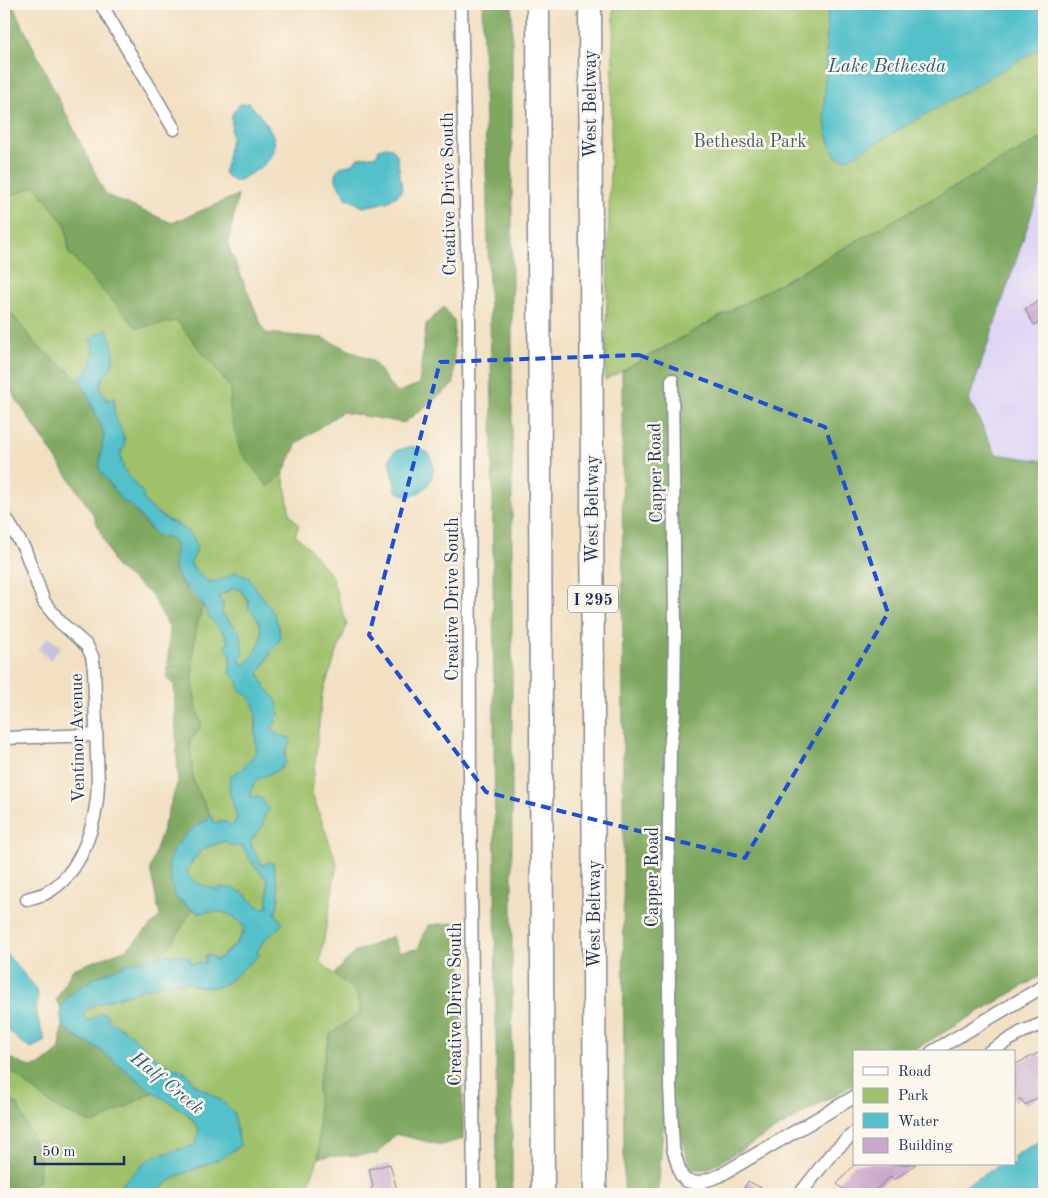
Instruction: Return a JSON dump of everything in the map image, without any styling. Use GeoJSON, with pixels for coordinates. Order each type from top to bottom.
{"type":"FeatureCollection","features":[{"type":"Feature","properties":{"kind":"highway"},"geometry":{"type":"LineString","coordinates":[[538,4],[543,1194]]}},
{"type":"Feature","properties":{"kind":"highway","name":"West Beltway"},"geometry":{"type":"LineString","coordinates":[[590,4],[596,1194]]}},
{"type":"Feature","properties":{"kind":"street"},"geometry":{"type":"LineString","coordinates":[[101,4],[174,129]]}},
{"type":"Feature","properties":{"kind":"street","name":"Creative Drive South"},"geometry":{"type":"LineString","coordinates":[[461,4],[468,288],[474,1194]]}},
{"type":"Feature","properties":{"kind":"street","name":"Capper Road"},"geometry":{"type":"LineString","coordinates":[[672,380],[675,625],[674,714],[670,747],[670,1087],[673,1149],[681,1175],[686,1181],[698,1183],[719,1176],[853,1098]]}},
{"type":"Feature","properties":{"kind":"street","name":"Ventinor Avenue"},"geometry":{"type":"LineString","coordinates":[[4,515],[24,550],[44,602],[60,622],[83,641],[92,656],[94,668],[97,803],[92,827],[82,851],[72,867],[57,884],[46,892],[28,899]]}},
{"type":"Feature","properties":{"kind":"street"},"geometry":{"type":"LineString","coordinates":[[4,738],[95,736]]}},
{"type":"Feature","properties":{"kind":"street"},"geometry":{"type":"LineString","coordinates":[[935,1050],[1044,986]]}},
{"type":"Feature","properties":{"kind":"street"},"geometry":{"type":"LineString","coordinates":[[992,1050],[1022,1032],[1044,1023]]}},
{"type":"Feature","properties":{"kind":"street"},"geometry":{"type":"LineString","coordinates":[[800,1194],[831,1154],[853,1134]]}},
{"type":"Feature","properties":{"kind":"highlighted area"},"geometry":{"type":"Polygon","coordinates":[[[639,355],[825,427],[888,613],[745,858],[486,792],[369,635],[440,362],[639,355]]]}},
{"type":"Feature","properties":{"kind":"shaded area"},"geometry":{"type":"Polygon","coordinates":[[[1044,177],[1044,461],[996,454],[969,400],[1044,177]]]}},
{"type":"Feature","properties":{"kind":"shaded area"},"geometry":{"type":"Polygon","coordinates":[[[48,637],[61,647],[50,660],[38,649],[48,637]]]}},
{"type":"Feature","properties":{"kind":"green space"},"geometry":{"type":"Polygon","coordinates":[[[4,4],[12,4],[106,195],[172,223],[238,195],[228,245],[265,333],[323,338],[373,361],[396,393],[419,384],[426,324],[444,307],[454,321],[454,384],[404,423],[342,412],[297,443],[283,474],[268,487],[240,451],[230,411],[231,388],[177,321],[137,328],[69,253],[66,226],[35,186],[4,198],[4,4]]]}},
{"type":"Feature","properties":{"kind":"green space"},"geometry":{"type":"Polygon","coordinates":[[[482,4],[512,4],[512,1194],[497,1194],[492,407],[482,4]]]}},
{"type":"Feature","properties":{"kind":"green space","name":"Bethesda Park"},"geometry":{"type":"Polygon","coordinates":[[[614,4],[1044,4],[1044,137],[605,380],[614,4]]]}},
{"type":"Feature","properties":{"kind":"green space"},"geometry":{"type":"Polygon","coordinates":[[[1044,137],[1044,177],[969,400],[996,454],[1044,461],[1044,974],[913,1050],[853,1050],[853,1085],[708,1169],[690,1169],[679,1126],[663,1127],[658,1193],[627,1194],[624,1189],[622,371],[1044,137]]]}},
{"type":"Feature","properties":{"kind":"green space"},"geometry":{"type":"Polygon","coordinates":[[[35,186],[66,226],[69,254],[177,321],[231,388],[230,411],[268,486],[283,474],[290,514],[299,526],[295,535],[307,546],[331,575],[347,625],[322,694],[312,793],[337,864],[320,962],[356,992],[361,1012],[330,1035],[318,1084],[319,1157],[305,1194],[150,1194],[178,1176],[217,1160],[222,1101],[193,1083],[187,1073],[166,1065],[145,1051],[133,1036],[102,1013],[88,1021],[83,1016],[85,1011],[94,1005],[164,983],[188,983],[201,987],[217,987],[228,982],[259,955],[257,951],[264,940],[283,924],[275,913],[279,893],[273,863],[262,867],[250,842],[269,807],[263,805],[256,795],[252,801],[251,793],[252,786],[258,778],[282,768],[290,738],[276,735],[272,728],[280,717],[275,698],[263,685],[259,673],[279,639],[236,572],[219,582],[210,582],[202,578],[190,562],[177,523],[162,516],[143,499],[144,494],[132,481],[122,463],[122,448],[125,439],[112,412],[114,398],[108,402],[100,388],[103,375],[94,349],[91,367],[81,381],[38,347],[4,304],[4,198],[35,186]]]}},
{"type":"Feature","properties":{"kind":"green space"},"geometry":{"type":"Polygon","coordinates":[[[4,304],[38,347],[81,381],[104,433],[99,469],[155,535],[172,539],[177,550],[175,567],[180,581],[203,606],[196,634],[193,665],[195,697],[202,725],[190,741],[193,781],[210,815],[207,821],[199,823],[176,898],[192,909],[175,939],[163,953],[155,958],[138,962],[95,978],[78,990],[61,1009],[56,1000],[73,969],[127,949],[160,916],[150,869],[178,781],[174,685],[167,678],[170,629],[152,595],[115,566],[93,514],[4,381],[4,304]]]}},
{"type":"Feature","properties":{"kind":"green space"},"geometry":{"type":"Polygon","coordinates":[[[234,588],[240,589],[242,592],[259,621],[262,633],[260,644],[246,664],[240,663],[234,625],[222,614],[223,604],[218,597],[234,588]]]}},
{"type":"Feature","properties":{"kind":"green space"},"geometry":{"type":"Polygon","coordinates":[[[203,606],[227,639],[229,644],[225,645],[230,654],[230,673],[238,681],[240,689],[248,695],[255,709],[256,716],[257,751],[229,791],[237,817],[235,823],[230,826],[226,822],[214,822],[193,781],[190,741],[202,725],[195,697],[193,665],[196,634],[203,606]]]}},
{"type":"Feature","properties":{"kind":"green space"},"geometry":{"type":"Polygon","coordinates":[[[225,841],[229,845],[243,847],[253,864],[268,881],[268,907],[260,908],[243,892],[218,890],[199,885],[190,879],[187,871],[194,859],[206,848],[225,841]]]}},
{"type":"Feature","properties":{"kind":"green space"},"geometry":{"type":"Polygon","coordinates":[[[192,909],[199,913],[225,913],[235,918],[245,929],[236,944],[216,961],[205,956],[206,962],[190,964],[161,955],[174,939],[192,909]]]}},
{"type":"Feature","properties":{"kind":"green space"},"geometry":{"type":"Polygon","coordinates":[[[461,922],[463,1139],[442,1145],[395,1134],[378,1154],[319,1157],[318,1084],[330,1035],[361,1012],[356,992],[334,974],[354,953],[393,936],[399,952],[418,949],[428,925],[461,922]]]}},
{"type":"Feature","properties":{"kind":"green space"},"geometry":{"type":"Polygon","coordinates":[[[62,1025],[77,1038],[98,1048],[153,1092],[94,1124],[56,1108],[4,1065],[4,1054],[28,1066],[39,1065],[44,1062],[60,1049],[62,1025]]]}},
{"type":"Feature","properties":{"kind":"green space"},"geometry":{"type":"Polygon","coordinates":[[[4,1065],[56,1108],[94,1124],[153,1092],[188,1114],[200,1130],[195,1145],[189,1149],[178,1149],[124,1182],[117,1194],[4,1194],[38,1182],[18,1105],[4,1096],[4,1065]]]}},
{"type":"Feature","properties":{"kind":"green space"},"geometry":{"type":"Polygon","coordinates":[[[4,1096],[18,1105],[40,1156],[39,1182],[4,1193],[4,1096]]]}},
{"type":"Feature","properties":{"kind":"water","name":"Lake Bethesda"},"geometry":{"type":"Polygon","coordinates":[[[828,4],[1044,4],[1044,46],[848,159],[836,157],[827,135],[824,114],[828,4]]]}},
{"type":"Feature","properties":{"kind":"water"},"geometry":{"type":"Polygon","coordinates":[[[249,103],[266,123],[274,138],[275,146],[273,154],[265,164],[238,181],[233,181],[224,173],[231,138],[232,114],[240,104],[249,103]]]}},
{"type":"Feature","properties":{"kind":"water"},"geometry":{"type":"Polygon","coordinates":[[[392,148],[397,155],[402,189],[398,195],[387,202],[363,207],[346,198],[336,181],[336,172],[340,167],[353,164],[358,158],[377,155],[379,149],[392,148]]]}},
{"type":"Feature","properties":{"kind":"water","name":"Half Creek"},"geometry":{"type":"Polygon","coordinates":[[[107,329],[113,348],[113,362],[103,378],[100,388],[107,401],[115,398],[116,419],[124,441],[124,448],[120,451],[122,464],[124,470],[144,494],[143,499],[160,516],[192,536],[196,548],[195,555],[190,563],[201,576],[206,580],[216,581],[236,572],[249,578],[273,612],[279,627],[280,639],[259,673],[278,705],[279,711],[272,728],[276,735],[290,738],[291,743],[284,753],[286,762],[281,768],[257,780],[253,784],[251,791],[252,800],[256,795],[264,801],[264,805],[269,807],[268,812],[264,814],[263,826],[250,842],[262,866],[268,862],[273,863],[279,893],[275,913],[283,924],[264,940],[257,951],[259,955],[228,982],[217,987],[201,987],[188,983],[164,983],[94,1005],[85,1011],[83,1016],[88,1021],[102,1013],[107,1015],[108,1020],[129,1034],[156,1058],[189,1075],[193,1083],[222,1101],[234,1113],[240,1146],[217,1160],[178,1176],[150,1194],[117,1194],[124,1182],[150,1158],[195,1145],[199,1130],[188,1114],[153,1092],[98,1048],[77,1038],[62,1025],[61,1010],[67,999],[80,987],[98,977],[140,960],[178,955],[190,958],[190,964],[206,962],[205,956],[212,956],[216,961],[236,944],[245,929],[236,918],[219,912],[199,913],[176,898],[169,871],[169,863],[180,840],[193,828],[207,821],[210,815],[214,822],[227,822],[230,826],[235,823],[237,817],[229,791],[230,776],[242,769],[257,751],[256,716],[252,702],[239,689],[238,681],[230,673],[230,654],[225,645],[229,643],[226,636],[177,575],[175,560],[177,550],[172,539],[156,535],[130,504],[123,502],[99,469],[104,433],[81,381],[93,359],[94,354],[90,340],[107,329]],[[234,588],[218,597],[223,604],[222,614],[239,631],[244,655],[239,659],[240,663],[246,664],[258,648],[261,630],[256,617],[248,609],[249,601],[240,589],[234,588]],[[225,841],[212,845],[198,854],[187,871],[189,876],[199,884],[218,890],[220,888],[234,889],[260,908],[268,907],[268,881],[253,864],[243,847],[229,845],[225,841]]]}},
{"type":"Feature","properties":{"kind":"water"},"geometry":{"type":"Polygon","coordinates":[[[412,446],[428,453],[432,460],[433,474],[427,486],[415,495],[408,497],[396,491],[389,459],[395,451],[412,446]]]}},
{"type":"Feature","properties":{"kind":"water"},"geometry":{"type":"Polygon","coordinates":[[[4,945],[5,952],[36,988],[38,993],[36,1012],[45,1041],[31,1048],[18,1040],[4,1025],[4,945]]]}},
{"type":"Feature","properties":{"kind":"water"},"geometry":{"type":"Polygon","coordinates":[[[1044,1138],[1044,1194],[952,1194],[998,1166],[1016,1166],[1016,1155],[1044,1138]]]}},
{"type":"Feature","properties":{"kind":"building"},"geometry":{"type":"Polygon","coordinates":[[[1041,300],[1044,306],[1044,319],[1034,325],[1025,309],[1041,300]]]}},
{"type":"Feature","properties":{"kind":"building"},"geometry":{"type":"Polygon","coordinates":[[[1038,1053],[1041,1057],[1044,1055],[1044,1082],[1039,1085],[1044,1094],[1025,1105],[1021,1099],[1016,1101],[1016,1064],[1038,1053]]]}},
{"type":"Feature","properties":{"kind":"building"},"geometry":{"type":"Polygon","coordinates":[[[390,1164],[398,1194],[376,1194],[370,1191],[373,1186],[369,1169],[390,1164]]]}},
{"type":"Feature","properties":{"kind":"building"},"geometry":{"type":"Polygon","coordinates":[[[853,1166],[913,1166],[894,1180],[891,1176],[871,1194],[849,1194],[837,1184],[853,1166]]]}},
{"type":"Feature","properties":{"kind":"building"},"geometry":{"type":"Polygon","coordinates":[[[748,1181],[773,1194],[741,1194],[748,1181]]]}}]}
